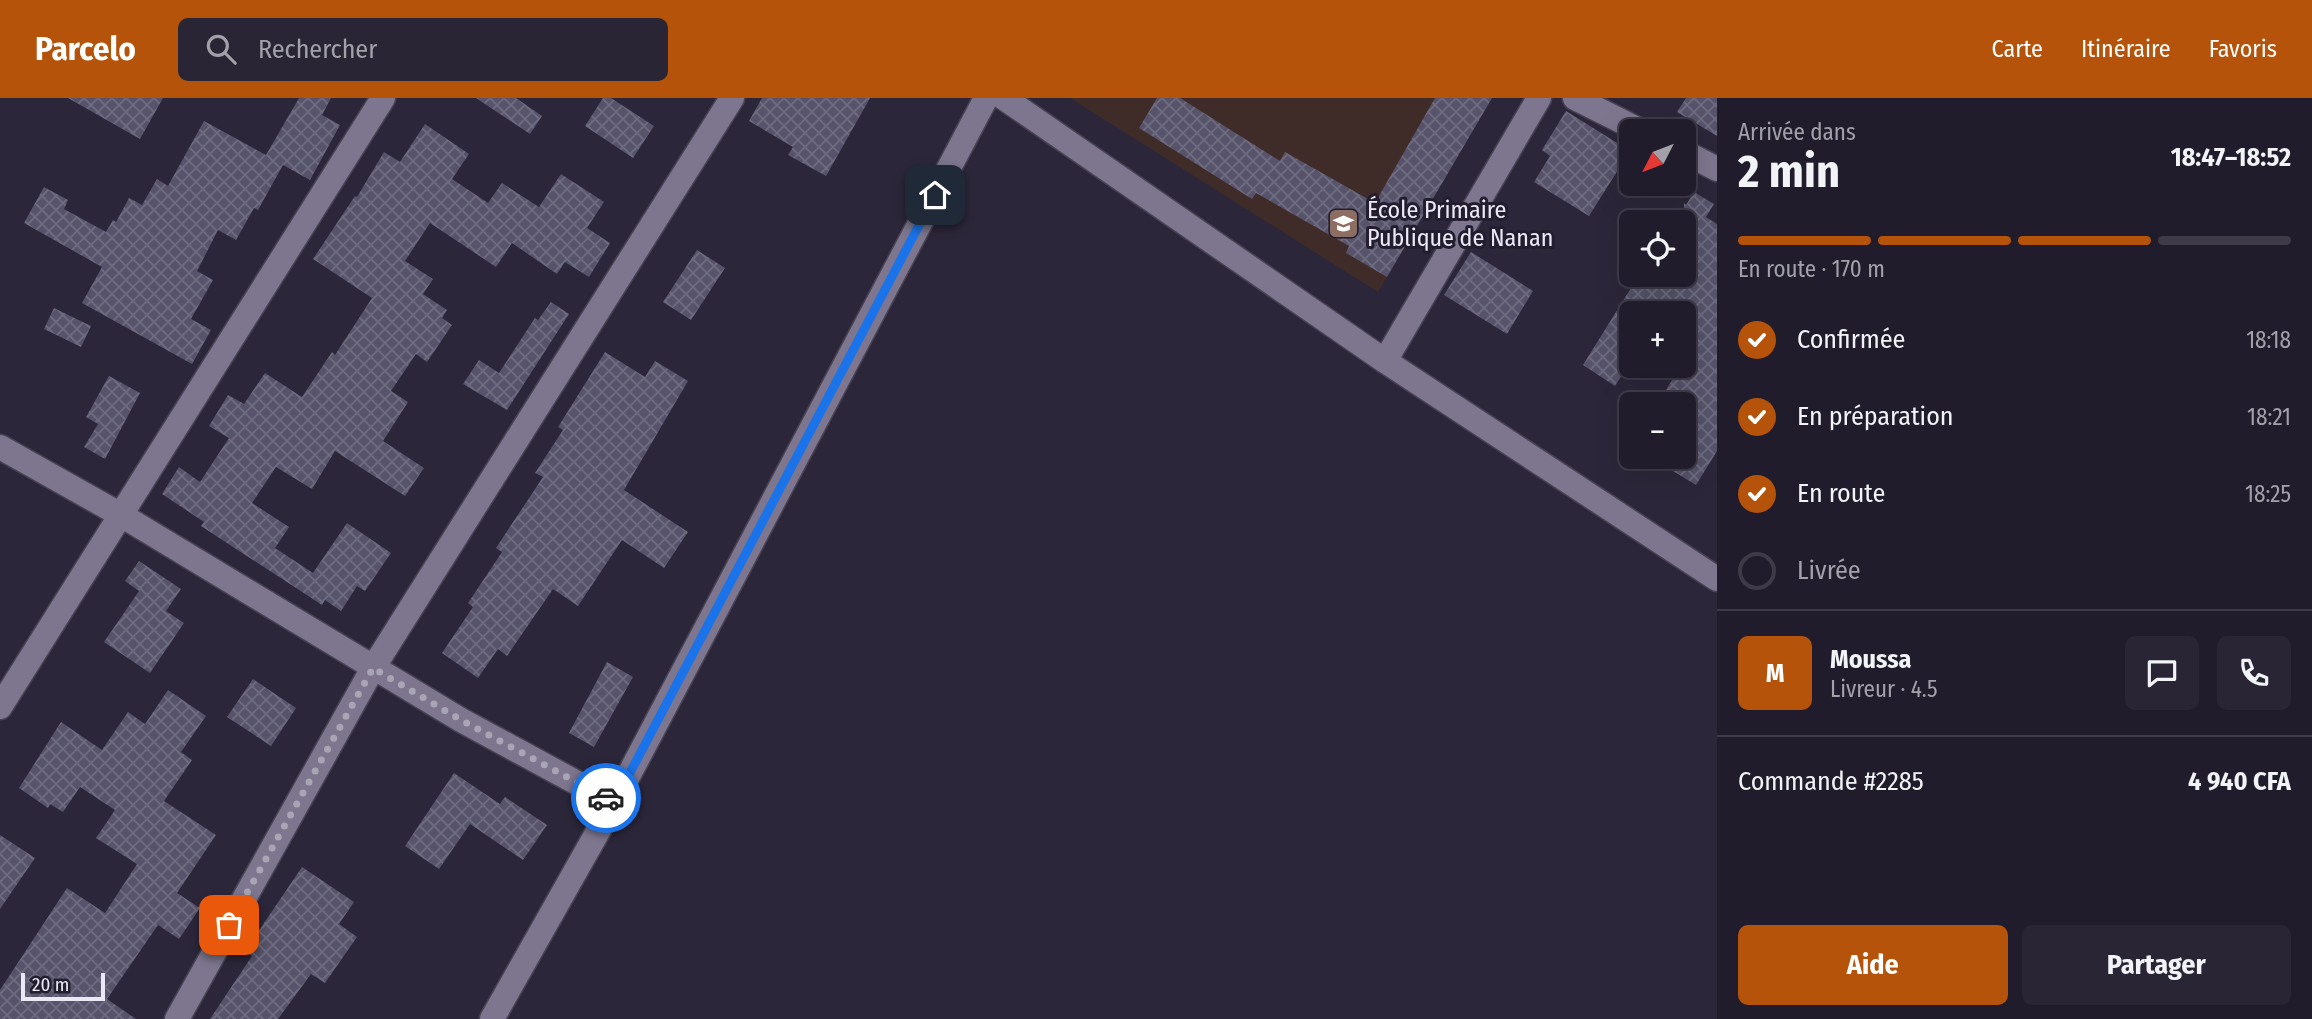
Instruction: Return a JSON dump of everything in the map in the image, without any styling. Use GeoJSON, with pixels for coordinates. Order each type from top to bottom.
{"type":"FeatureCollection","features":[{"type":"Feature","properties":{"kind":"street"},"geometry":{"type":"LineString","coordinates":[[0,707],[383,98]]}},
{"type":"Feature","properties":{"kind":"street"},"geometry":{"type":"LineString","coordinates":[[177,1019],[373,668],[732,98]]}},
{"type":"Feature","properties":{"kind":"street"},"geometry":{"type":"LineString","coordinates":[[492,1019],[614,803],[986,98]]}},
{"type":"Feature","properties":{"kind":"street"},"geometry":{"type":"LineString","coordinates":[[1004,98],[1385,361],[1717,579]]}},
{"type":"Feature","properties":{"kind":"street"},"geometry":{"type":"LineString","coordinates":[[1385,361],[1539,98]]}},
{"type":"Feature","properties":{"kind":"street"},"geometry":{"type":"LineString","coordinates":[[1575,98],[1619,120]]}},
{"type":"Feature","properties":{"kind":"street"},"geometry":{"type":"LineString","coordinates":[[1696,158],[1717,169]]}},
{"type":"Feature","properties":{"kind":"street"},"geometry":{"type":"LineString","coordinates":[[0,447],[121,515],[461,720],[614,803]]}},
{"type":"Feature","properties":{"kind":"shaded area","name":"École Primaire Publique de Nanan"},"geometry":{"type":"Polygon","coordinates":[[[1070,98],[1492,98],[1378,292],[1070,98]]]}},
{"type":"Feature","properties":{"kind":"building"},"geometry":{"type":"Polygon","coordinates":[[[68,98],[163,98],[140,139],[68,98]]]}},
{"type":"Feature","properties":{"kind":"building"},"geometry":{"type":"Polygon","coordinates":[[[299,98],[331,98],[322,115],[340,125],[310,180],[283,165],[258,210],[254,208],[236,240],[218,230],[197,271],[213,280],[191,319],[211,330],[192,364],[82,303],[102,267],[24,223],[44,187],[68,200],[64,209],[106,232],[113,220],[116,222],[129,198],[142,205],[157,179],[168,186],[204,121],[266,155],[299,98]]]}},
{"type":"Feature","properties":{"kind":"building"},"geometry":{"type":"Polygon","coordinates":[[[476,98],[516,98],[542,116],[530,134],[476,98]]]}},
{"type":"Feature","properties":{"kind":"building"},"geometry":{"type":"Polygon","coordinates":[[[603,98],[611,98],[654,126],[633,158],[585,126],[603,98]]]}},
{"type":"Feature","properties":{"kind":"building"},"geometry":{"type":"Polygon","coordinates":[[[762,98],[870,98],[826,176],[788,155],[793,147],[749,121],[762,98]]]}},
{"type":"Feature","properties":{"kind":"building"},"geometry":{"type":"Polygon","coordinates":[[[1157,98],[1180,98],[1280,161],[1285,152],[1375,203],[1435,98],[1492,98],[1387,277],[1346,253],[1349,246],[1256,193],[1252,199],[1139,128],[1157,98]]]}},
{"type":"Feature","properties":{"kind":"building"},"geometry":{"type":"Polygon","coordinates":[[[1686,98],[1717,98],[1717,136],[1696,123],[1696,119],[1689,119],[1677,112],[1686,98]]]}},
{"type":"Feature","properties":{"kind":"building"},"geometry":{"type":"Polygon","coordinates":[[[1566,111],[1619,144],[1619,168],[1589,216],[1534,182],[1550,156],[1542,150],[1566,111]]]}},
{"type":"Feature","properties":{"kind":"building"},"geometry":{"type":"Polygon","coordinates":[[[425,124],[469,154],[452,179],[488,203],[502,183],[539,207],[561,174],[604,202],[587,228],[610,243],[589,277],[565,262],[557,274],[512,243],[496,267],[430,223],[405,261],[433,279],[423,294],[447,310],[442,318],[452,325],[427,362],[416,354],[391,391],[408,402],[383,441],[424,468],[405,496],[335,451],[312,489],[276,467],[252,503],[289,527],[275,548],[313,573],[347,523],[391,553],[365,591],[357,586],[341,611],[325,600],[322,605],[201,526],[204,522],[162,494],[179,467],[200,482],[229,438],[209,426],[228,395],[244,404],[265,373],[302,397],[332,352],[335,355],[372,298],[313,259],[355,196],[357,197],[384,152],[400,162],[425,124]]]}},
{"type":"Feature","properties":{"kind":"building"},"geometry":{"type":"Polygon","coordinates":[[[1696,193],[1714,204],[1706,217],[1717,224],[1717,451],[1696,485],[1670,469],[1696,469],[1696,392],[1665,392],[1673,378],[1696,378],[1696,301],[1623,301],[1632,287],[1696,287],[1696,210],[1684,210],[1684,203],[1686,205],[1696,193]]]}},
{"type":"Feature","properties":{"kind":"building"},"geometry":{"type":"Polygon","coordinates":[[[697,250],[725,268],[691,320],[663,302],[697,250]]]}},
{"type":"Feature","properties":{"kind":"building"},"geometry":{"type":"Polygon","coordinates":[[[1471,252],[1533,291],[1507,334],[1444,295],[1471,252]]]}},
{"type":"Feature","properties":{"kind":"building"},"geometry":{"type":"Polygon","coordinates":[[[551,302],[569,314],[507,410],[463,384],[479,360],[499,373],[535,318],[538,320],[551,302]]]}},
{"type":"Feature","properties":{"kind":"building"},"geometry":{"type":"Polygon","coordinates":[[[1619,307],[1620,378],[1615,386],[1583,365],[1619,307]]]}},
{"type":"Feature","properties":{"kind":"building"},"geometry":{"type":"Polygon","coordinates":[[[54,308],[91,326],[81,347],[44,329],[54,308]]]}},
{"type":"Feature","properties":{"kind":"building"},"geometry":{"type":"Polygon","coordinates":[[[605,352],[645,377],[655,361],[688,381],[624,490],[688,532],[664,568],[622,540],[578,606],[553,589],[507,656],[498,649],[478,678],[442,653],[473,607],[468,603],[502,552],[496,548],[543,477],[535,473],[563,430],[558,427],[605,352]]]}},
{"type":"Feature","properties":{"kind":"building"},"geometry":{"type":"Polygon","coordinates":[[[109,376],[140,393],[105,459],[84,447],[98,424],[86,417],[109,376]]]}},
{"type":"Feature","properties":{"kind":"building"},"geometry":{"type":"Polygon","coordinates":[[[139,561],[181,589],[166,611],[184,623],[150,673],[104,642],[139,591],[125,581],[139,561]]]}},
{"type":"Feature","properties":{"kind":"building"},"geometry":{"type":"Polygon","coordinates":[[[607,662],[633,677],[594,747],[569,733],[607,662]]]}},
{"type":"Feature","properties":{"kind":"building"},"geometry":{"type":"Polygon","coordinates":[[[253,679],[296,708],[271,746],[227,717],[253,679]]]}},
{"type":"Feature","properties":{"kind":"building"},"geometry":{"type":"Polygon","coordinates":[[[168,690],[206,716],[181,752],[192,760],[164,801],[216,835],[177,893],[200,908],[179,939],[158,925],[107,999],[136,1019],[0,1019],[0,990],[67,888],[105,913],[137,864],[96,838],[115,810],[80,787],[63,812],[50,804],[48,808],[19,788],[61,722],[102,750],[128,712],[145,724],[168,690]]]}},
{"type":"Feature","properties":{"kind":"building"},"geometry":{"type":"Polygon","coordinates":[[[454,773],[500,804],[505,797],[547,825],[523,860],[470,824],[439,869],[405,846],[454,773]]]}},
{"type":"Feature","properties":{"kind":"building"},"geometry":{"type":"Polygon","coordinates":[[[0,835],[35,858],[0,909],[0,835]]]}},
{"type":"Feature","properties":{"kind":"building"},"geometry":{"type":"Polygon","coordinates":[[[302,867],[354,902],[339,924],[357,937],[325,983],[311,974],[278,1019],[210,1019],[252,956],[245,951],[302,867]]]}},
{"type":"Feature","properties":{"kind":"way so far"},"geometry":{"type":"LineString","coordinates":[[229,925],[373,668],[461,720],[606,798]]}},
{"type":"Feature","properties":{"kind":"place","name":"École Primaire Publique de Nanan"},"geometry":{"type":"Point","coordinates":[1344,224]}},
{"type":"Feature","properties":{"kind":"route"},"geometry":{"type":"LineString","coordinates":[[606,798],[614,803],[935,195]]}}]}
